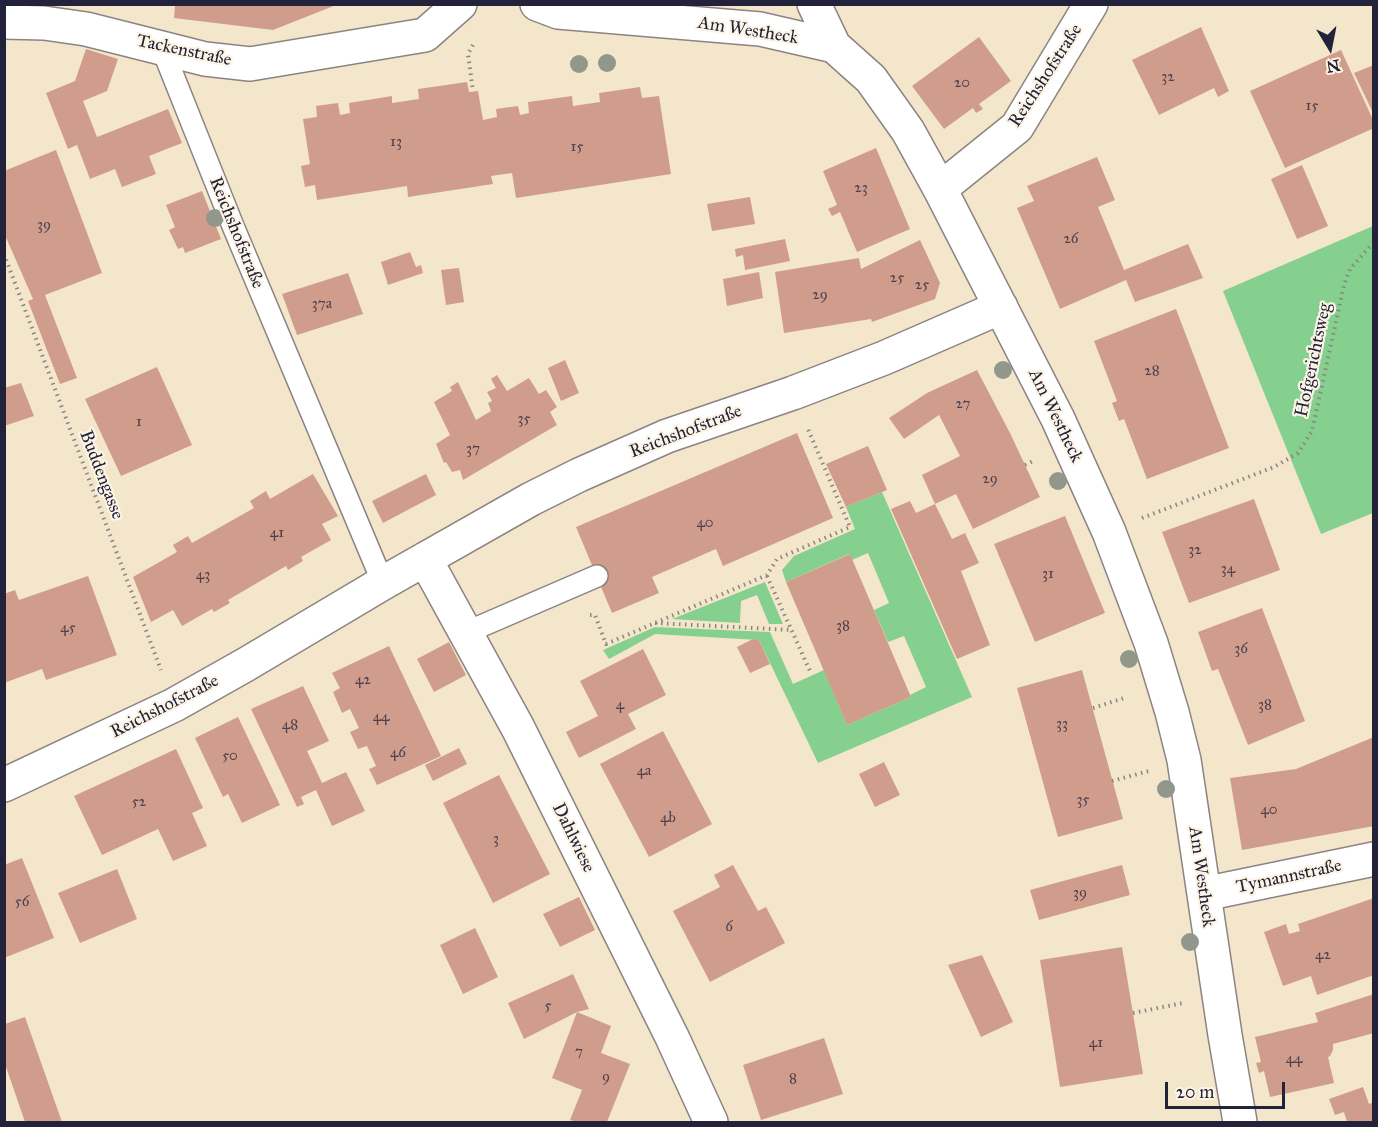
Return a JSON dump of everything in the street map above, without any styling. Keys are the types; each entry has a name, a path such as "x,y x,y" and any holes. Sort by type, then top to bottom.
{"street":[{"name":"Tackenstraße","path":"4,22 44,23 86,29 205,59 250,64 425,35 460,4"},
{"name":"Am Westheck","path":"537,4 558,12 760,29 834,46 871,79 908,132 940,189 1058,418 1109,532 1151,643 1184,760 1240,1122"},
{"path":"814,4 834,46"},
{"name":"Reichshofstraße","path":"940,189 1017,127 1091,4"},
{"name":"Reichshofstraße","path":"4,785 174,705 425,559 531,499 579,475 667,436 793,393 884,358 1001,307"},
{"name":"Dahlwiese","path":"425,559 518,728 672,1037 711,1122"},
{"name":"Tymannstraße","path":"1204,894 1374,859"}],"lane":[{"name":"Reichshofstraße","path":"162,48 233,226 383,583"},
{"path":"465,633 597,576"}],"path":[{"path":"473,44 468,54 473,91"},
{"name":"Hofgerichtsweg","path":"1141,519 1274,467 1298,453 1312,431 1344,285 1350,269 1374,242"},
{"name":"Buddengasse","path":"4,254 174,705"},
{"path":"584,614 595,615 606,644 767,575 777,559 850,527 793,393"},
{"path":"1025,465 1033,461"},
{"path":"767,575 810,671"},
{"path":"655,623 792,630"},
{"path":"1093,708 1127,697"},
{"path":"1112,781 1149,771"},
{"path":"1133,1013 1184,1003"}],"green space":[{"path":"1373,226 1373,513 1321,534 1223,291"},
{"path":"882,492 972,697 818,763 759,640 655,634 609,659 603,650 655,627 770,632 793,684 824,670 847,725 911,697 910,695 926,687 904,636 888,642 874,610 889,603 868,553 852,560 849,554 786,582 782,570 794,556 855,529 846,507"},
{"path":"765,582 783,624 769,624 757,595 741,601 740,623 672,619"}],"building":[{"path":"175,5 336,5 273,30 174,18"},
{"path":"1201,27 1229,91 1218,97 1214,88 1159,115 1132,60"},
{"path":"979,37 1011,81 979,104 983,109 976,113 973,108 944,129 912,86"},
{"path":"86,49 118,59 107,91 83,101 97,137 168,109 182,143 149,156 156,174 122,187 115,169 90,179 77,145 68,149 46,93 75,81"},
{"path":"1341,50 1374,122 1374,128 1285,168 1250,91"},
{"path":"1374,65 1374,115 1354,73"},
{"path":"467,82 469,92 478,91 483,120 497,117 496,109 518,106 520,115 529,113 528,102 572,96 573,106 600,102 599,93 640,87 642,98 659,96 671,174 516,198 512,173 491,176 493,184 408,197 407,186 317,200 315,185 305,187 301,166 310,164 303,119 317,117 316,106 338,103 340,115 350,113 349,103 392,96 392,103 419,99 418,89"},
{"path":"876,148 910,229 857,252 840,212 832,216 828,209 837,205 823,171"},
{"path":"56,150 102,273 45,295 77,378 60,384 28,301 33,299 4,233 4,171"},
{"path":"1097,157 1115,200 1098,207 1124,270 1188,244 1203,278 1135,302 1126,280 1060,309 1017,208 1034,201 1027,186"},
{"path":"1302,165 1328,226 1297,239 1271,179"},
{"path":"202,191 221,239 185,253 183,247 178,249 169,230 175,227 166,205"},
{"path":"750,197 755,224 712,231 707,204"},
{"path":"785,239 790,261 745,270 743,255 736,257 735,249"},
{"path":"920,240 940,283 935,299 872,322 871,319 784,333 775,272 859,258 861,269"},
{"path":"410,252 416,267 421,265 423,273 388,285 381,262"},
{"path":"459,268 464,302 446,305 441,270"},
{"path":"759,272 763,298 727,306 723,279"},
{"path":"348,273 363,314 297,335 282,294"},
{"path":"1176,309 1229,448 1147,479 1124,419 1119,421 1112,403 1117,401 1094,341"},
{"path":"565,360 579,393 561,401 548,368"},
{"path":"157,367 192,445 121,476 85,399"},
{"path":"977,370 1040,497 973,529 956,494 935,504 922,475 960,456 939,415 904,439 889,418 927,393"},
{"path":"497,375 507,391 529,378 539,394 546,390 557,407 550,412 557,425 463,480 460,470 452,472 446,462 444,463 436,444 450,435 434,402 452,391 450,387 458,382 476,420 491,411 488,403 492,401 487,392 496,388 491,379"},
{"path":"21,383 34,416 4,426 4,388"},
{"path":"797,433 833,518 723,566 716,549 652,577 659,593 612,613 576,527"},
{"path":"868,446 887,490 846,507 826,464"},
{"path":"313,474 338,516 322,524 331,540 301,557 303,561 288,570 286,566 228,600 230,603 214,612 212,609 182,626 173,610 151,622 133,577 177,552 173,545 188,536 192,543 254,508 250,501 266,491 270,499"},
{"path":"426,474 436,495 383,523 372,501"},
{"path":"1254,499 1280,570 1189,603 1162,532"},
{"path":"910,501 916,513 935,504 952,539 965,533 979,563 961,571 990,645 957,659 891,509"},
{"path":"1065,516 1105,613 1035,642 994,544"},
{"path":"850,554 911,697 847,725 786,582"},
{"path":"88,576 117,655 46,680 42,669 4,683 4,594 15,590 19,600"},
{"path":"1262,608 1305,721 1248,745 1218,669 1212,671 1198,632"},
{"path":"753,639 759,640 770,664 750,673 737,647"},
{"path":"449,642 466,675 434,692 417,659"},
{"path":"389,646 441,756 377,785 369,769 376,766 367,746 358,749 350,732 359,728 350,709 342,713 333,692 340,688 332,673"},
{"path":"643,649 666,695 628,714 636,729 579,758 566,732 598,716 580,681"},
{"path":"1082,670 1123,819 1058,837 1017,688"},
{"path":"303,686 329,741 307,751 322,783 346,772 365,811 332,826 316,790 301,797 304,804 297,807 251,709"},
{"path":"238,717 280,805 242,823 228,794 223,797 195,738"},
{"path":"663,731 712,824 649,857 600,764"},
{"path":"1374,737 1374,826 1242,850 1230,778 1296,769"},
{"path":"459,748 467,764 433,781 425,765"},
{"path":"176,749 203,808 192,813 207,846 173,861 158,829 102,855 74,796"},
{"path":"884,762 900,795 875,807 859,774"},
{"path":"499,775 550,874 493,903 443,803"},
{"path":"22,858 54,938 4,958 4,865"},
{"path":"733,865 758,911 766,907 785,943 710,982 673,911 720,887 714,875"},
{"path":"1122,865 1130,895 1039,920 1030,890"},
{"path":"117,869 137,919 80,943 58,893"},
{"path":"579,897 595,930 560,947 543,914"},
{"path":"1374,898 1374,975 1317,995 1311,976 1283,986 1264,932 1286,924 1289,934 1300,931 1298,924"},
{"path":"475,928 498,977 463,994 440,945"},
{"path":"1122,947 1143,1074 1060,1087 1040,960"},
{"path":"982,955 1013,1022 981,1037 948,965"},
{"path":"573,974 589,1009 577,1012 524,1039 508,1003"},
{"path":"1374,994 1374,1033 1333,1044 1333,1050 1328,1057 1334,1083 1270,1097 1264,1071 1259,1073 1256,1063 1261,1062 1255,1037 1318,1022 1315,1013"},
{"path":"577,1012 611,1026 601,1053 630,1064 607,1122 570,1120 582,1090 552,1078"},
{"path":"25,1017 62,1122 25,1122 5,1064 5,1024"},
{"path":"824,1038 843,1094 761,1120 743,1065"},
{"path":"1363,1087 1369,1104 1374,1102 1374,1122 1347,1122 1344,1112 1335,1115 1329,1099"}]}
